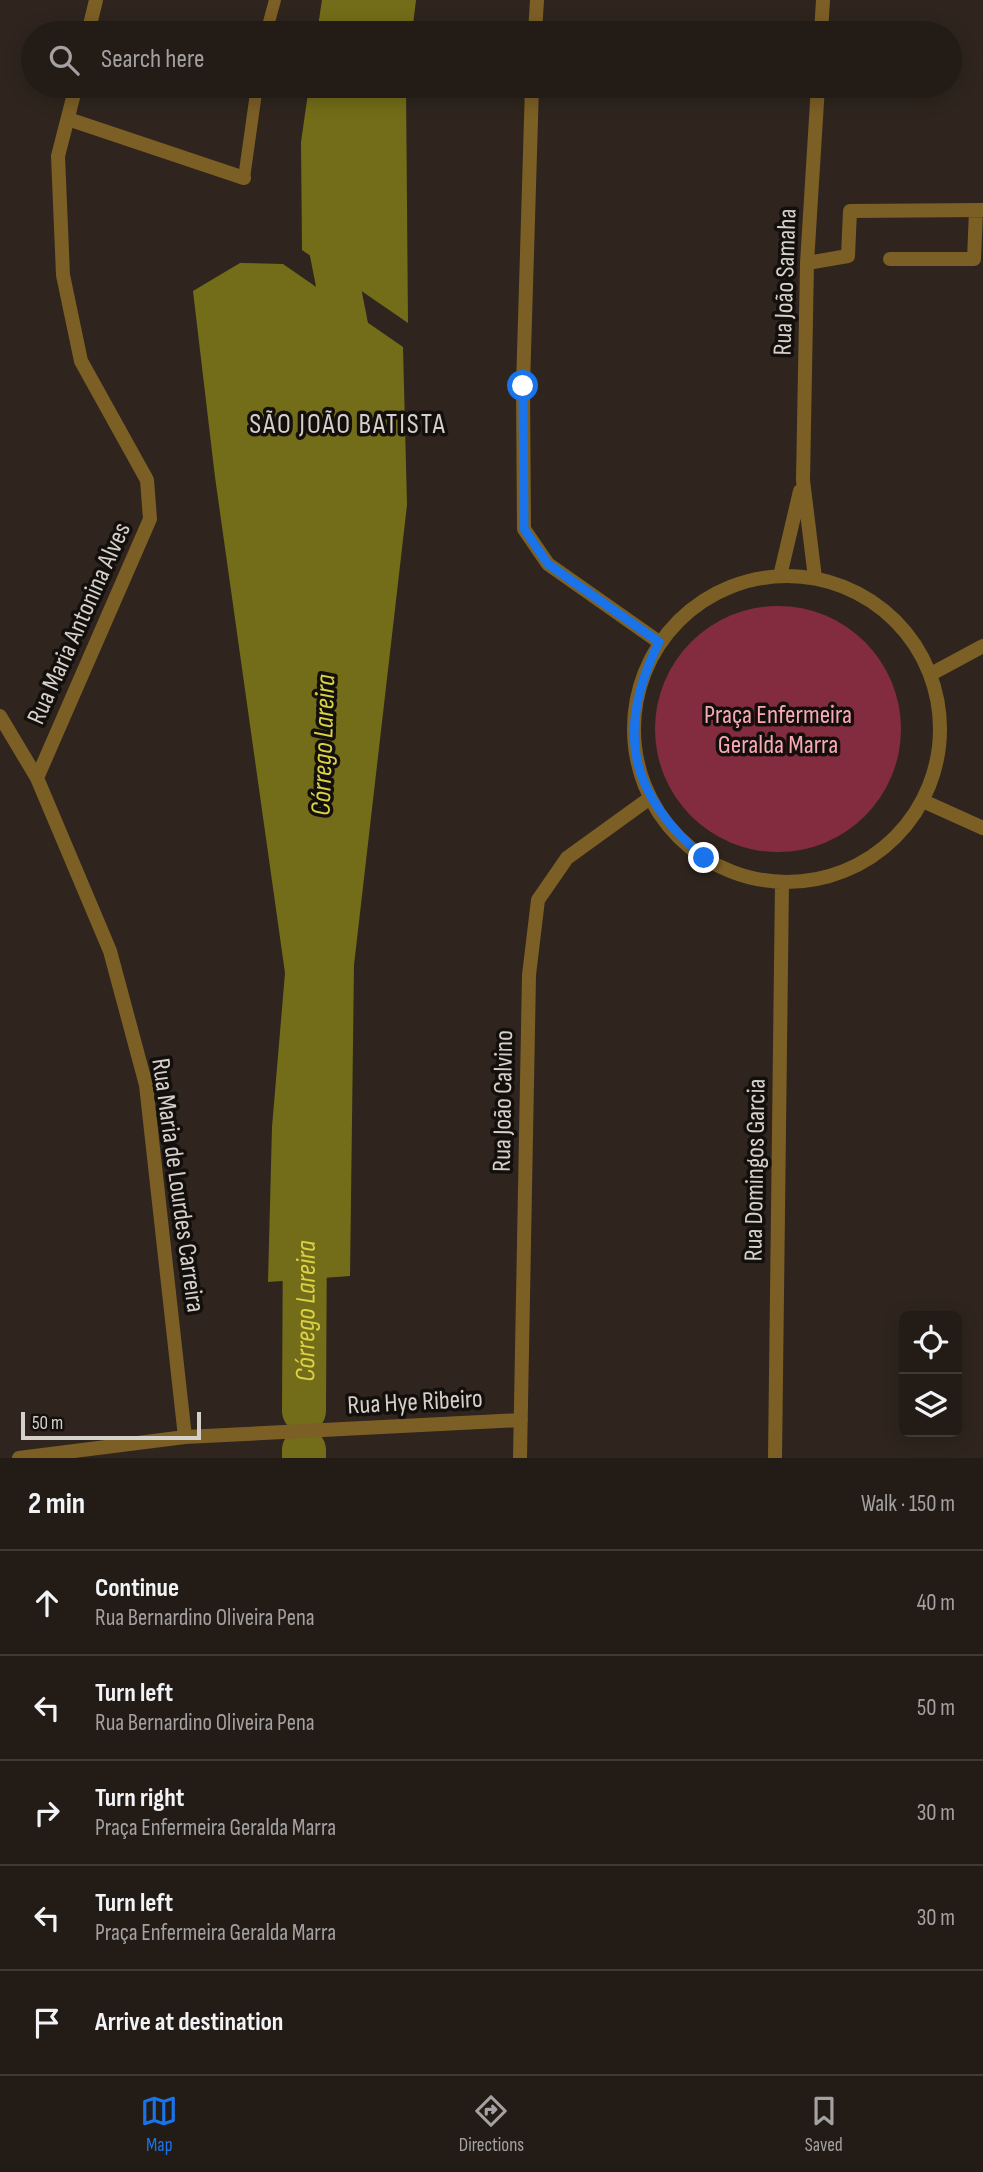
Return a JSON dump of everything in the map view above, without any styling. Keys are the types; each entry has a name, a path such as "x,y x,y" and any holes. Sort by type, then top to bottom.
{"street":[{"path":"91,21 96,0"},
{"path":"536,21 537,0"},
{"path":"822,21 823,0"},
{"name":"Rua Maria Antonina Alves","path":"37,778 150,519 147,480 81,361 66,287 58,156 73,98"},
{"path":"532,98 523,386 524,529 548,564 659,642"},
{"name":"Rua João Samaha","path":"815,578 803,480 807,263 817,98"},
{"path":"68,118 244,178"},
{"path":"807,263 848,257 850,211 980,210 974,259 890,259"},
{"name":"Rua João Samaha","path":"780,576 803,480"},
{"path":"796,574 839,583 878,604 910,635 931,674 940,717 938,760 923,802 898,836 864,862 825,878 782,883 742,876 704,858 673,832 650,798 636,759 633,719 641,679 659,642 695,604 743,580 780,576 796,574"},
{"path":"931,674 983,646"},
{"name":"Rua Maria de Lourdes Carreira","path":"0,716 37,778 110,951 146,1085 185,1437"},
{"name":"Rua João Calvino","path":"520,1458 529,975 538,900 567,858 650,798"},
{"path":"923,802 983,828"},
{"name":"Rua Domingos Garcia","path":"775,1458 782,883"},
{"name":"Rua Hye Ribeiro","path":"19,1458 185,1437 521,1420"}],"lane":[{"path":"269,21 275,0"},
{"path":"244,178 255,98"}],"green space":[{"name":"Praça Enfermeira Geralda Marra","path":"778,606 825,616 846,627 865,642 880,661 891,682 901,729 891,776 880,797 865,816 846,831 825,842 778,852 731,842 710,831 691,816 676,797 665,776 655,729 665,682 676,661 691,642 710,627 731,616"}],"water":[{"path":"322,0 416,0 413,21 319,21"},
{"path":"307,98 406,98 408,323 302,250 301,142"},
{"path":"240,263 283,264 403,347 407,505 354,965 350,1276 268,1282 272,1127 285,973 215,477 193,291"}],"waterway":[{"name":"Córrego Lareira","path":"324,213 353,361"},
{"name":"Córrego Lareira","path":"304,1411 305,1220"},
{"name":"Córrego Lareira","path":"304,1450 304,1458"}],"district":[{"name":"SÃO JOÃO BATISTA","path":"348,423"}],"route":[{"path":"523,386 524,529 548,564 659,642 641,679 633,719 636,759 650,798 673,832 704,858"}]}
